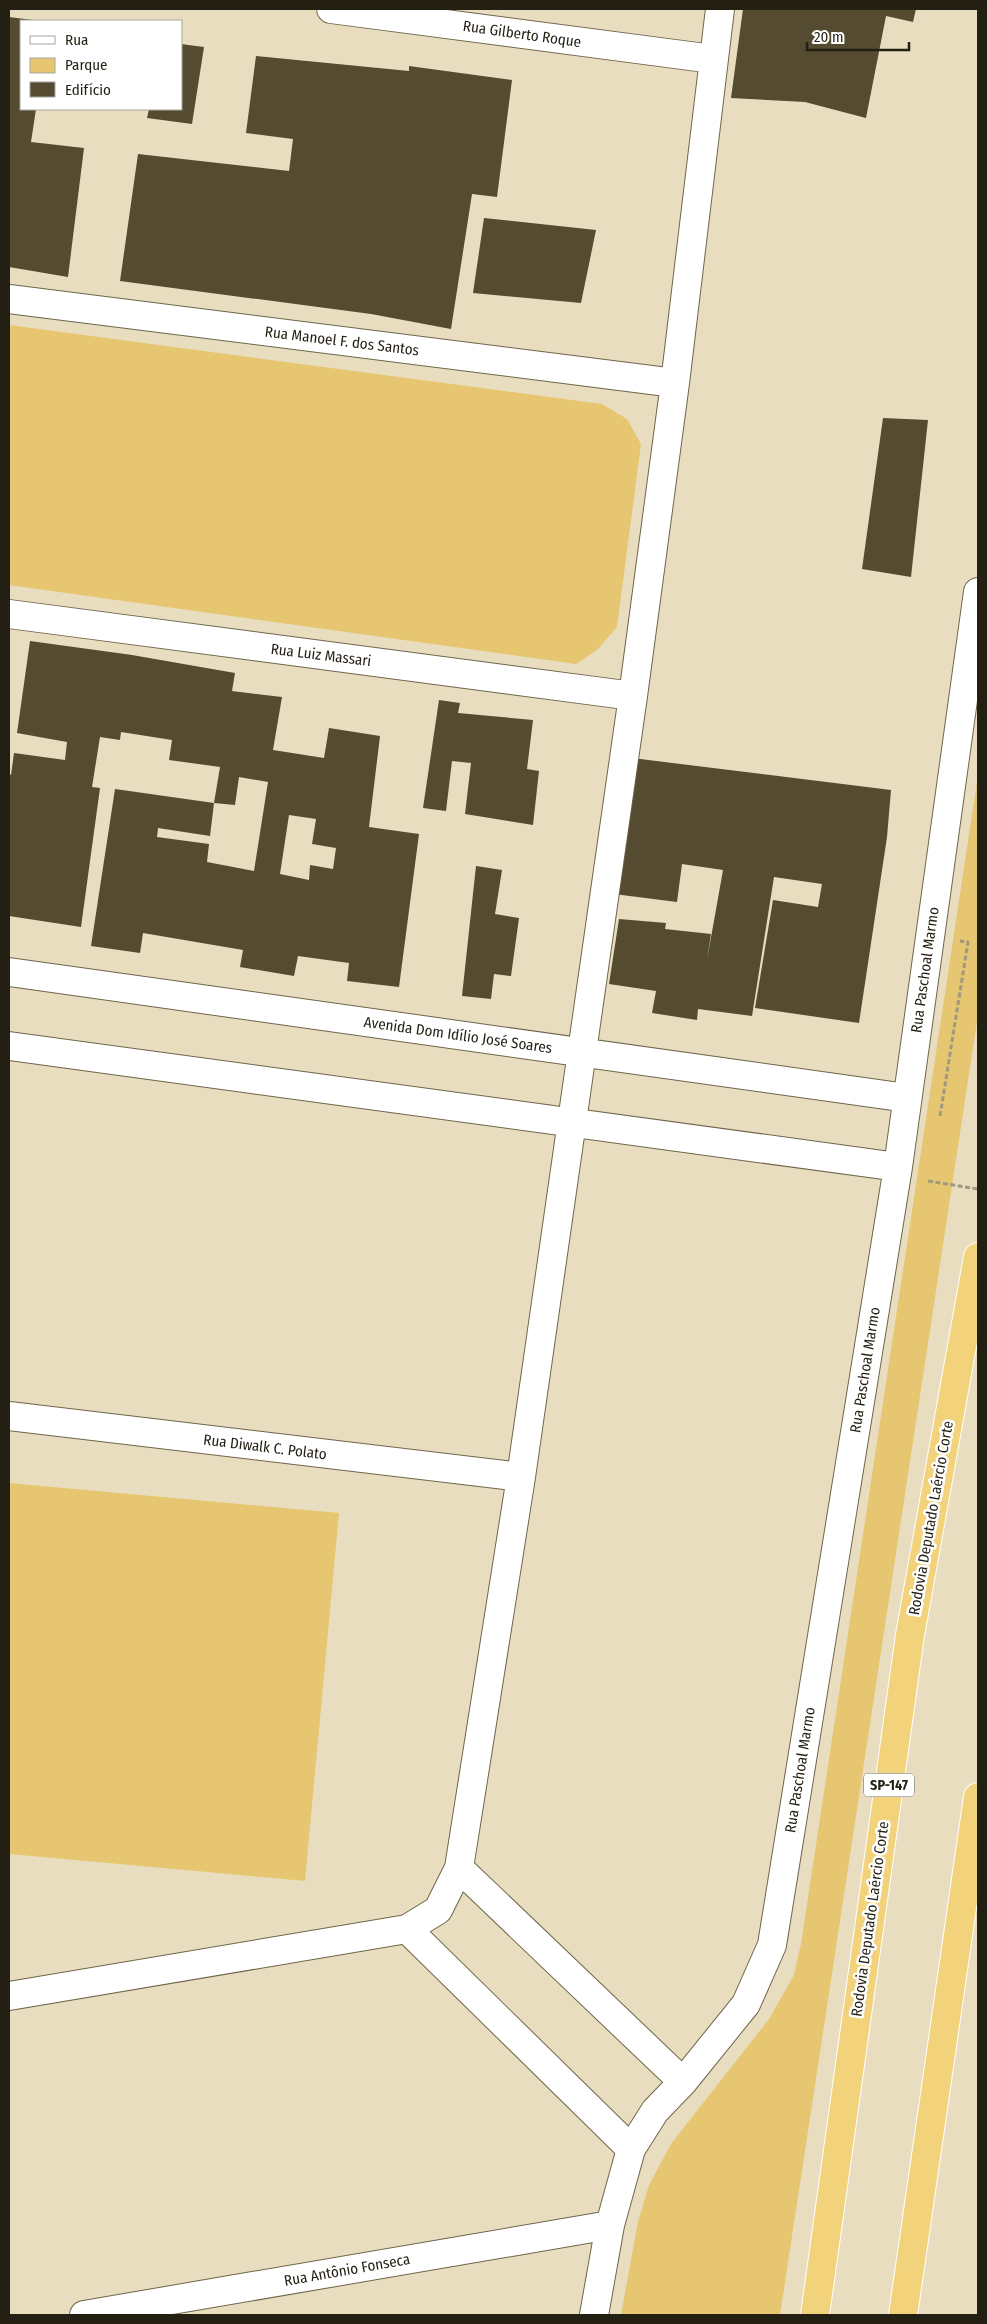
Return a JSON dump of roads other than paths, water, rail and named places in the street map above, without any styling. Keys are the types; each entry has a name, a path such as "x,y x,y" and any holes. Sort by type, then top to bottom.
{"highway":[{"name":"Rodovia Deputado Laércio Corte","path":"815,2315 910,1635 978,1258"},
{"path":"903,2315 978,1797"}],"street":[{"name":"Rua Gilberto Roque","path":"331,9 713,60"},
{"path":"9,1996 407,1929 438,1910 458,1868 521,1477 633,696 675,383 720,9"},
{"name":"Rua Manoel F. dos Santos","path":"9,299 675,383"},
{"name":"Rua Paschoal Marmo","path":"594,2315 610,2225 631,2148 655,2111 683,2082 746,2004 772,1945 898,1167 978,592"},
{"name":"Rua Luiz Massari","path":"9,614 633,696"},
{"name":"Avenida Dom Idílio José Soares","path":"9,972 907,1098"},
{"path":"9,1046 898,1167"},
{"name":"Rua Diwalk C. Polato","path":"9,1416 521,1477"},
{"path":"458,1868 683,2082"},
{"path":"407,1929 631,2148"},
{"name":"Rua Antônio Fonseca","path":"84,2315 610,2225"}]}
